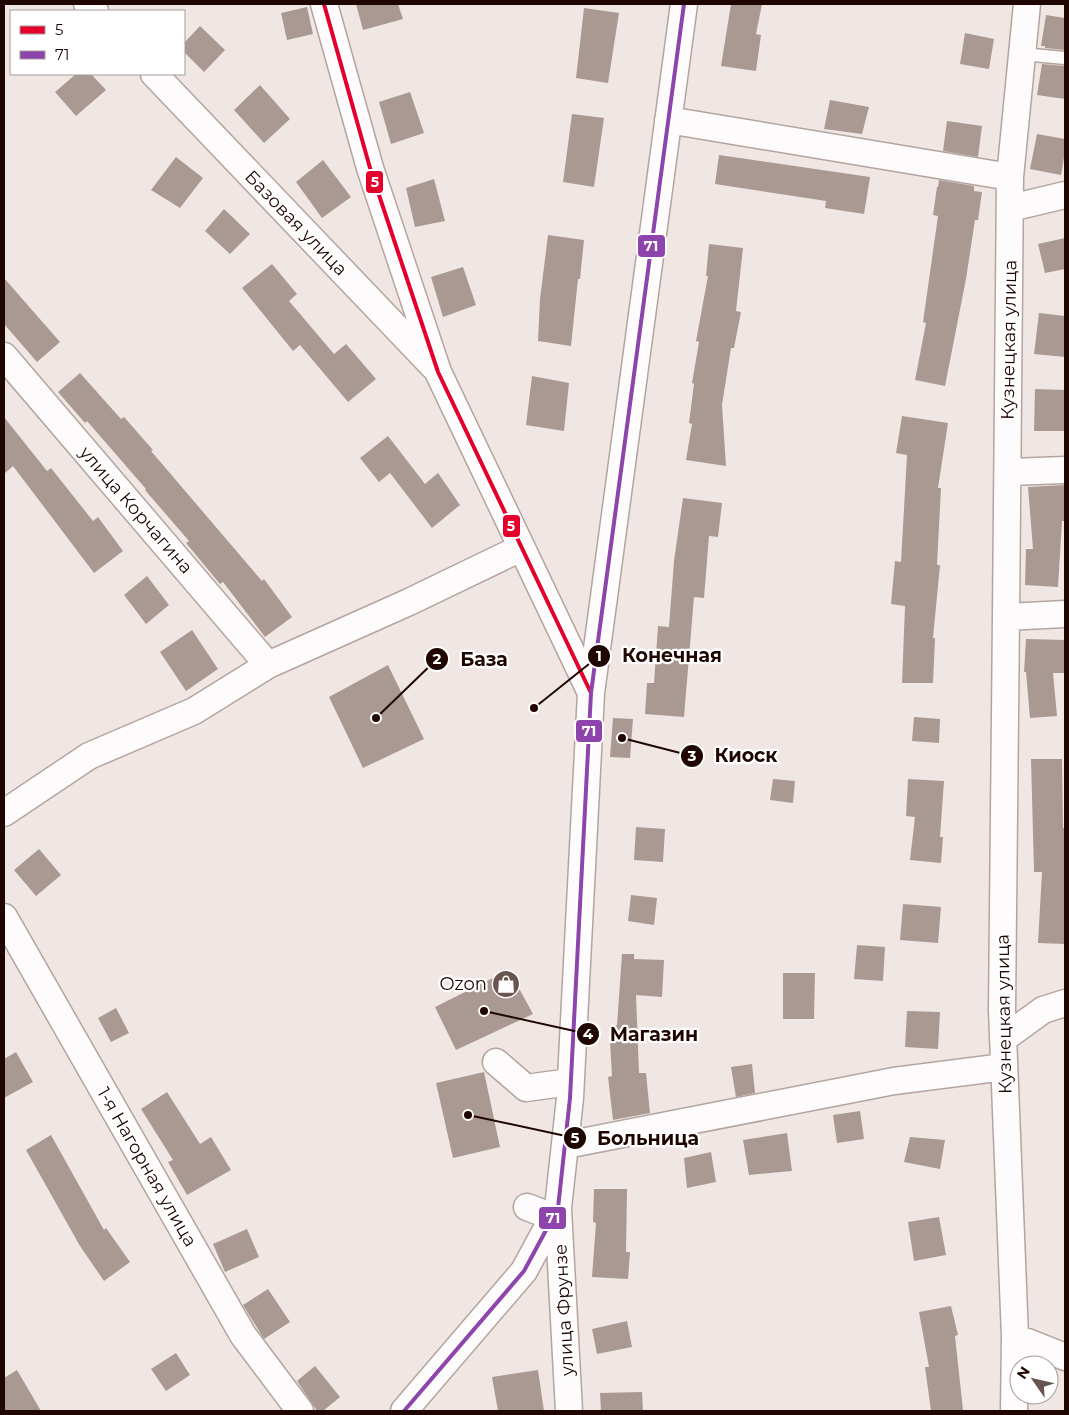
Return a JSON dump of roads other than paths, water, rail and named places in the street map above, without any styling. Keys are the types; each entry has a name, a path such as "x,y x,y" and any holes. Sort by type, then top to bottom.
{"street":[{"path":"324,4 370,168 438,372 591,693"},
{"name":"улица Фрунзе","path":"569,1411 556,1212 566,1145 591,693 684,4"},
{"name":"Кузнецкая улица","path":"1014,1411 1015,1337 1003,1039 1010,177 1027,4"},
{"name":"Базовая улица","path":"155,75 438,372"},
{"path":"668,120 1010,177"},
{"path":"1010,208 1065,195"},
{"name":"улица Корчагина","path":"4,356 268,665"},
{"path":"1008,472 1065,470"},
{"path":"4,813 89,756 194,711 268,665 522,548"},
{"path":"1006,617 1065,614"},
{"name":"1-я Нагорная улица","path":"4,917 243,1335 300,1411"},
{"path":"1003,1039 1043,1010 1065,1003"},
{"path":"496,1062 526,1088 570,1082"},
{"path":"566,1145 894,1081 1004,1067"},
{"path":"527,1207 556,1212"},
{"name":"улица Фрунзе","path":"404,1411 524,1271 556,1212"},
{"path":"1015,1337 1065,1357"}],"lane":[{"path":"1022,54 1065,58"}],"place":[{"name":"Конечная","path":"534,708"},
{"name":"База","path":"376,718"},
{"name":"Киоск","path":"622,738"},
{"name":"Ozon","path":"506,984"},
{"name":"Магазин","path":"484,1011"},
{"name":"Больница","path":"468,1115"}]}
